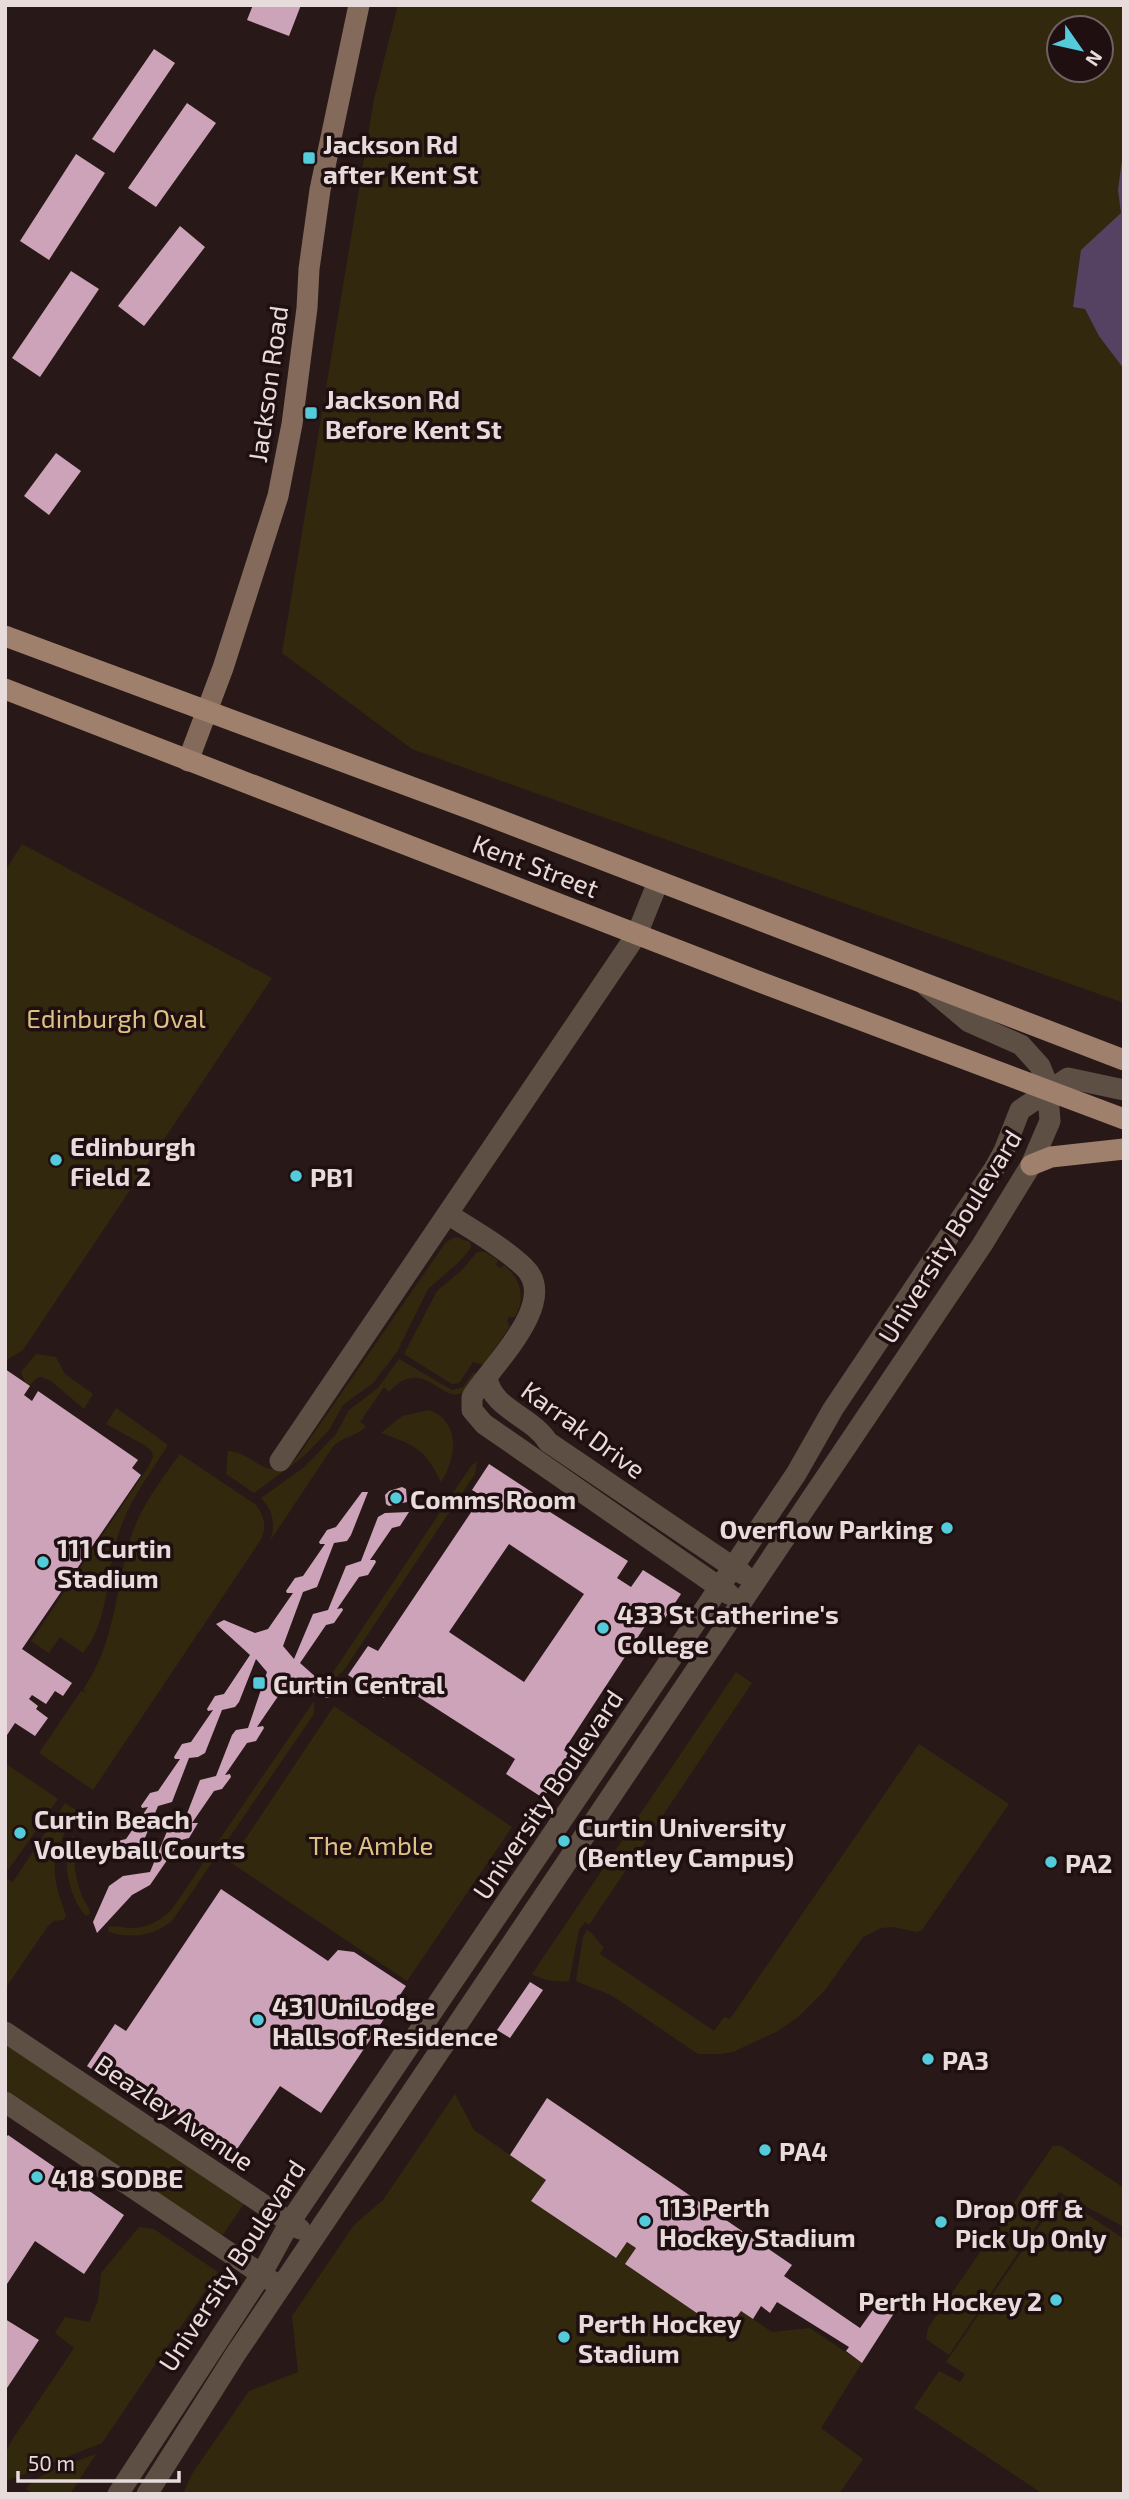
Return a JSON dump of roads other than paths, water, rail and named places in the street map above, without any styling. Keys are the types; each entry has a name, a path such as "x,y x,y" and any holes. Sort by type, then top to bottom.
{"main road":[{"name":"Kent Street","path":"5,636 476,811 1124,1060"},
{"name":"Kent Street","path":"5,689 1124,1119"},
{"path":"1031,1164 1051,1157 1124,1149"}],"street":[{"name":"Jackson Road","path":"188,761 207,712 278,496 292,424 320,190 359,5"},
{"path":"280,1461 637,934 658,882"},
{"name":"Kent Street","path":"924,984 969,1022 1021,1045 1040,1066 1048,1090"},
{"path":"1048,1090 1068,1078 1124,1090"},
{"name":"University Boulevard","path":"147,2494 207,2397 982,1245 1031,1164 1050,1121 1048,1090"},
{"name":"University Boulevard","path":"119,2493 261,2275 290,2222 796,1474 833,1409 994,1169 1020,1110 1048,1090"},
{"path":"447,1214 522,1265 534,1284 535,1299 531,1311 487,1378"},
{"name":"Karrak Drive","path":"487,1378 495,1398 540,1430 548,1442 756,1582"},
{"name":"Karrak Drive","path":"487,1378 472,1397 472,1410 484,1424 742,1603"},
{"name":"Beazley Avenue","path":"5,2032 314,2238"},
{"path":"5,2102 281,2287"}],"place":[{"name":"Jackson Rd after Kent St","path":"309,158"},
{"name":"Jackson Rd Before Kent St","path":"311,413"},
{"name":"Edinburgh Field 2","path":"56,1160"},
{"name":"PB1","path":"296,1176"},
{"name":"Comms Room","path":"396,1498"},
{"name":"Overflow Parking","path":"947,1528"},
{"name":"111 Curtin Stadium","path":"43,1562"},
{"name":"433 St Catherine's College","path":"603,1628"},
{"name":"Curtin Central","path":"259,1683"},
{"name":"Curtin Beach Volleyball Courts","path":"20,1833"},
{"name":"Curtin University (Bentley Campus)","path":"564,1841"},
{"name":"PA2","path":"1051,1862"},
{"name":"431 UniLodge Halls of Residence","path":"258,2020"},
{"name":"PA3","path":"928,2059"},
{"name":"PA4","path":"765,2150"},
{"name":"418 SODBE","path":"37,2177"},
{"name":"113 Perth Hockey Stadium","path":"645,2221"},
{"name":"Drop Off & Pick Up Only","path":"941,2222"},
{"name":"Perth Hockey 2","path":"1056,2300"},
{"name":"Perth Hockey Stadium","path":"564,2337"}],"park label":[{"name":"Edinburgh Oval","path":"116,1017"},
{"name":"The Amble","path":"371,1844"}]}
